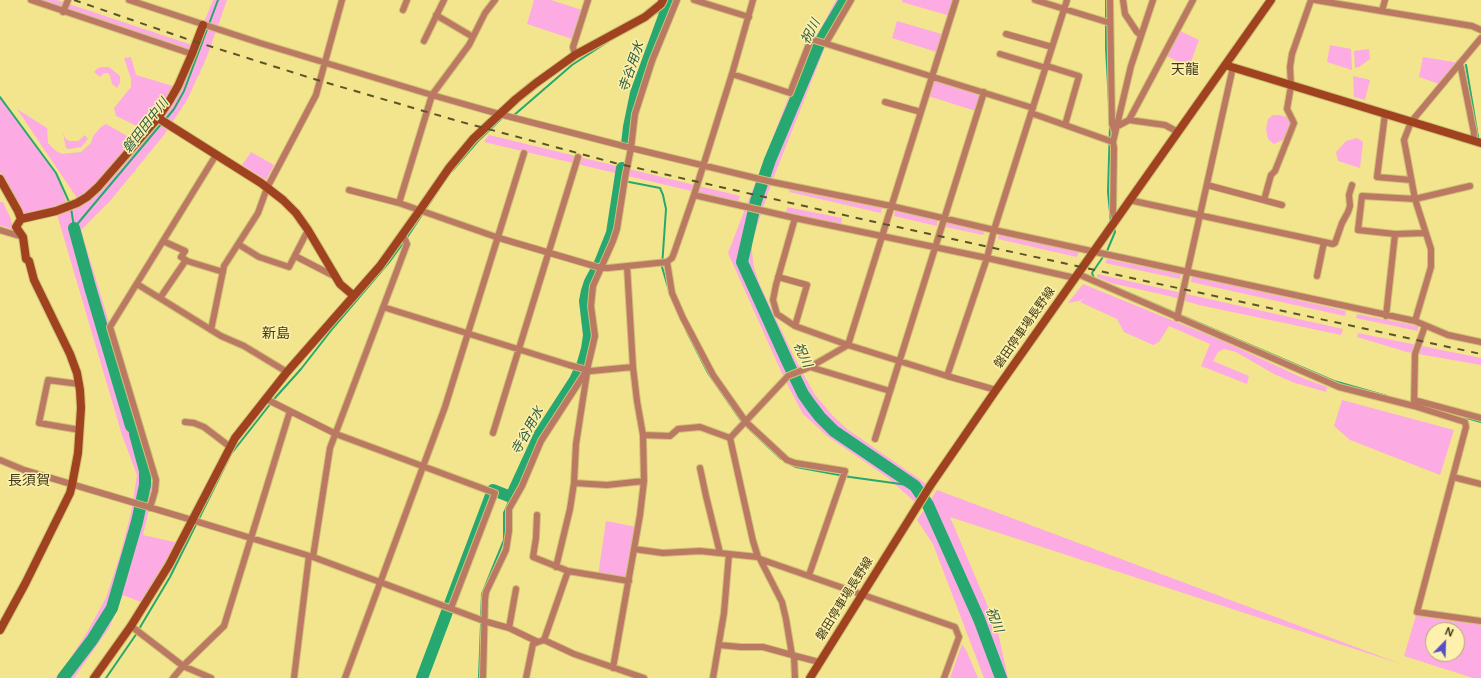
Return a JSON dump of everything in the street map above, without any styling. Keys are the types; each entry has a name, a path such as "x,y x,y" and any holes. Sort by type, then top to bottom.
{"street":[{"path":"32,0 192,54"},
{"path":"64,12 68,0"},
{"path":"129,0 147,3 203,24 432,95 631,148 772,182 891,206 1093,252 1415,322 1448,335 1481,342"},
{"path":"211,330 224,266 258,213 267,188 316,95 342,0"},
{"path":"403,10 407,0"},
{"path":"424,41 444,0"},
{"path":"399,203 432,95 469,45 485,13 495,0"},
{"path":"575,55 573,47 588,0"},
{"path":"94,678 132,626 168,565 229,446 287,372 380,266 449,168 473,139 516,99 575,55 645,17 661,4 663,0"},
{"path":"556,566 570,509 574,482 576,444 587,370 595,336 591,295 593,286 613,241 616,229 631,148 635,114 652,61 677,0"},
{"path":"694,0 749,17"},
{"path":"349,190 399,203 499,238 601,268 666,262 672,258 694,195 732,74 753,0"},
{"path":"826,43 851,0"},
{"path":"730,438 788,376 810,367 848,345 956,0"},
{"path":"1035,0 1110,23"},
{"path":"948,376 987,258 994,230 1067,0"},
{"path":"1110,0 1112,124 1116,130"},
{"path":"1123,0 1125,14 1136,32 1141,35"},
{"path":"1116,220 1113,213 1113,142 1131,66 1153,0"},
{"path":"1116,130 1129,120 1193,0"},
{"name":"磐田停車場長野線","path":"810,678 928,490 1129,200 1178,132 1229,66 1270,0"},
{"path":"1264,200 1271,175 1275,171 1294,123 1287,109 1290,86 1290,67 1292,54 1311,0"},
{"path":"1316,0 1472,26 1481,30"},
{"path":"1382,11 1385,0"},
{"path":"436,16 473,37"},
{"path":"0,630 36,563 72,485 82,408 79,384 70,354 34,280 29,261 26,259 23,237 16,227 21,219 56,211 77,203 87,197 98,187 158,118 178,86 203,24"},
{"path":"1006,34 1052,48"},
{"path":"1415,322 1431,268 1431,249 1415,199 1404,140 1411,122 1481,38"},
{"path":"732,74 790,93 811,39 984,92 1032,110 1064,125 1113,142"},
{"path":"1000,54 1079,76 1064,125"},
{"path":"1460,63 1477,142"},
{"path":"1178,318 1207,185 1229,66 1290,86 1477,142"},
{"path":"875,439 984,92"},
{"path":"885,102 920,112"},
{"path":"1385,114 1377,178 1411,180"},
{"path":"158,118 267,188 283,200 296,213 308,230 336,277 346,290 354,296"},
{"path":"1129,120 1165,125 1178,132"},
{"path":"345,678 445,407 499,238 524,153"},
{"path":"150,508 155,491 156,480 110,327 216,155"},
{"path":"493,433 578,157"},
{"path":"0,179 21,219"},
{"path":"1207,185 1282,206"},
{"path":"1129,200 1324,242 1335,243 1350,206 1349,195 1352,185"},
{"path":"1425,233 1394,234 1358,230 1362,196 1415,199 1470,186"},
{"path":"694,195 795,218 1076,276 1339,387 1481,418"},
{"path":"795,218 773,300 777,314 796,326 848,345 996,390"},
{"path":"0,230 23,237"},
{"path":"238,244 259,257 289,267 308,230"},
{"path":"1386,316 1394,234"},
{"path":"294,678 311,556 330,448 407,244 403,235"},
{"path":"163,241 185,251 181,257 186,260 223,272"},
{"path":"1317,276 1324,242"},
{"path":"295,256 336,277"},
{"path":"160,298 186,260"},
{"path":"666,262 672,293 683,318 713,375 746,422 787,460 795,463 845,471 809,576"},
{"path":"613,668 640,515 644,481 643,435 636,401 627,266"},
{"path":"778,277 807,285 796,326"},
{"path":"137,284 221,336 244,346 287,372"},
{"path":"383,307 591,371 633,368"},
{"path":"1414,403 1415,354 1425,326"},
{"path":"810,367 890,391"},
{"path":"483,678 486,592 506,550 509,531 509,509 522,486 541,441 587,370"},
{"path":"79,384 48,380 39,424 80,430"},
{"path":"266,399 336,434 495,493 451,608"},
{"path":"1414,403 1465,422 1466,427 1417,612 1481,621"},
{"path":"173,678 183,666 224,626 290,411"},
{"path":"185,422 194,423 204,427 229,446"},
{"path":"643,435 670,436 678,430 700,427 730,438"},
{"path":"730,438 753,541 759,558 782,602 793,655 795,678"},
{"path":"0,460 24,470 72,485 311,556 484,621 509,628 574,654 644,678"},
{"path":"700,468 720,553"},
{"path":"1453,477 1481,484"},
{"path":"574,482 607,485 644,481"},
{"path":"537,515 534,557 568,571 629,581"},
{"path":"634,549 663,553 720,553 759,558 955,627 959,637 944,678"},
{"path":"713,678 724,613 729,554"},
{"path":"526,678 533,644 541,641 568,571"},
{"path":"509,628 516,589"},
{"path":"132,626 183,666 211,678"},
{"path":"719,645 763,647 820,662"}],"shaded area":[{"path":"32,0 57,0 192,45 188,53"},
{"path":"213,0 227,0 206,59 187,100 164,135 110,201 81,230 124,372 155,483 143,535 179,543 146,604 123,595 109,628 74,678 55,678 64,668 86,634 106,598 120,555 131,513 137,475 122,435 56,211 21,219 0,172 0,97 58,177 68,206 79,201 17,109 47,128 48,143 56,151 62,154 81,152 91,143 93,136 101,127 106,124 129,137 130,141 127,154 178,86"},
{"path":"534,0 551,0 585,11 575,40 527,24"},
{"path":"836,0 851,0 827,42 771,184 752,241 754,268 760,285 795,359 815,395 832,415 847,429 935,490 916,503 887,477 827,436 803,414 784,378 728,253 801,65"},
{"path":"902,0 955,0 950,16 902,2"},
{"path":"897,21 945,35 940,53 892,38"},
{"path":"1178,30 1199,40 1189,67 1165,55"},
{"path":"1330,45 1351,49 1352,70 1327,62"},
{"path":"1369,49 1370,59 1359,67 1355,68 1354,51"},
{"path":"131,57 136,75 173,86 162,107 143,129 116,116 114,108 131,87 131,79 124,58"},
{"path":"1423,57 1460,63 1442,85 1419,77"},
{"path":"109,67 120,76 120,83 117,88 112,84 108,73 104,73 100,77 94,72 98,68"},
{"path":"1353,76 1370,80 1365,100 1354,97"},
{"path":"933,79 981,94 976,111 928,96"},
{"path":"1273,115 1291,118 1293,125 1285,139 1274,144 1268,139 1266,129 1268,119"},
{"path":"63,133 65,138 69,141 78,141 85,135 88,139 81,147 69,149 66,148"},
{"path":"489,135 740,196 738,202 484,142"},
{"path":"1357,138 1363,142 1360,168 1338,161 1336,152 1346,141"},
{"path":"251,152 274,165 266,180 242,165"},
{"path":"790,185 882,206 881,213 789,192"},
{"path":"0,202 3,202 10,217 13,227 12,229 0,225"},
{"path":"787,207 842,218 841,224 786,213"},
{"path":"895,210 938,219 937,226 894,216"},
{"path":"947,222 985,231 983,235 946,227"},
{"path":"999,233 1079,251 1077,257 998,239"},
{"path":"1107,259 1181,274 1180,279 1105,263"},
{"path":"1097,274 1343,329 1341,335 1199,305 1169,296 1111,283 1097,277"},
{"path":"1192,276 1346,311 1345,316 1191,282"},
{"path":"1083,284 1223,341 1305,379 1327,387 1326,392 1292,382 1274,374 1236,352 1224,349 1218,352 1213,361 1249,376 1247,384 1201,366 1210,344 1169,326 1159,342 1153,345 1124,332 1117,319 1080,302 1085,298 1068,303"},
{"path":"1357,314 1418,326 1418,331 1356,318"},
{"path":"1358,333 1481,358 1481,365 1407,352 1357,337"},
{"path":"1342,400 1454,430 1440,475 1350,440 1334,426"},
{"path":"937,490 1401,664 950,517 997,628 1008,678 984,678 933,544 917,520"},
{"path":"606,521 637,527 629,581 598,576"},
{"path":"1417,612 1481,621 1481,678 1473,678 1404,656"},
{"path":"962,644 967,652 978,678 950,678"}],"waterway":[{"name":"磐田田中川","path":"165,120 174,109 184,91 218,0"},
{"name":"寺谷用水","path":"627,144 636,93 670,0"},
{"name":"祝川","path":"845,0 820,42 770,160 756,201 742,262 788,363 803,394 810,404 834,431 915,486 928,505 979,619 1001,678"},
{"path":"1106,0 1106,48 1109,103"},
{"path":"655,14 667,6"},
{"path":"513,116 572,65 615,37 638,25"},
{"path":"1466,65 1478,137"},
{"path":"0,97 56,173 70,204"},
{"path":"452,171 478,141 502,118 505,118"},
{"name":"磐田田中川","path":"74,228 162,123"},
{"path":"1110,125 1108,192 1111,223"},
{"name":"寺谷用水","path":"422,678 493,490 511,497 540,434 575,380 583,363 589,335 585,301 590,282 600,263 612,233 622,168"},
{"path":"619,180 660,188 666,209 662,267 670,294"},
{"path":"406,239 439,189"},
{"path":"71,208 74,227"},
{"path":"63,678 92,640 112,608 137,522 145,485 145,471 135,430 131,426 74,228"},
{"path":"1114,228 1115,232 1107,251 1092,273 1094,278 1334,381 1387,396"},
{"path":"139,629 170,577 231,454 275,398 301,369 404,242"},
{"path":"686,330 708,373 742,422"},
{"path":"1424,406 1481,422"},
{"path":"745,425 781,459"},
{"path":"790,464 796,467 850,477 915,486"},
{"path":"481,618 482,594 504,540 504,513 511,497"},
{"path":"479,678 481,624"},
{"path":"106,678 137,633"}],"railway":[{"path":"74,0 187,39 314,79 458,121 615,163 879,223 1481,354"}],"district":[{"name":"天龍","path":"1185,70"},
{"name":"新島","path":"276,334"},
{"name":"長須賀","path":"29,481"}]}
